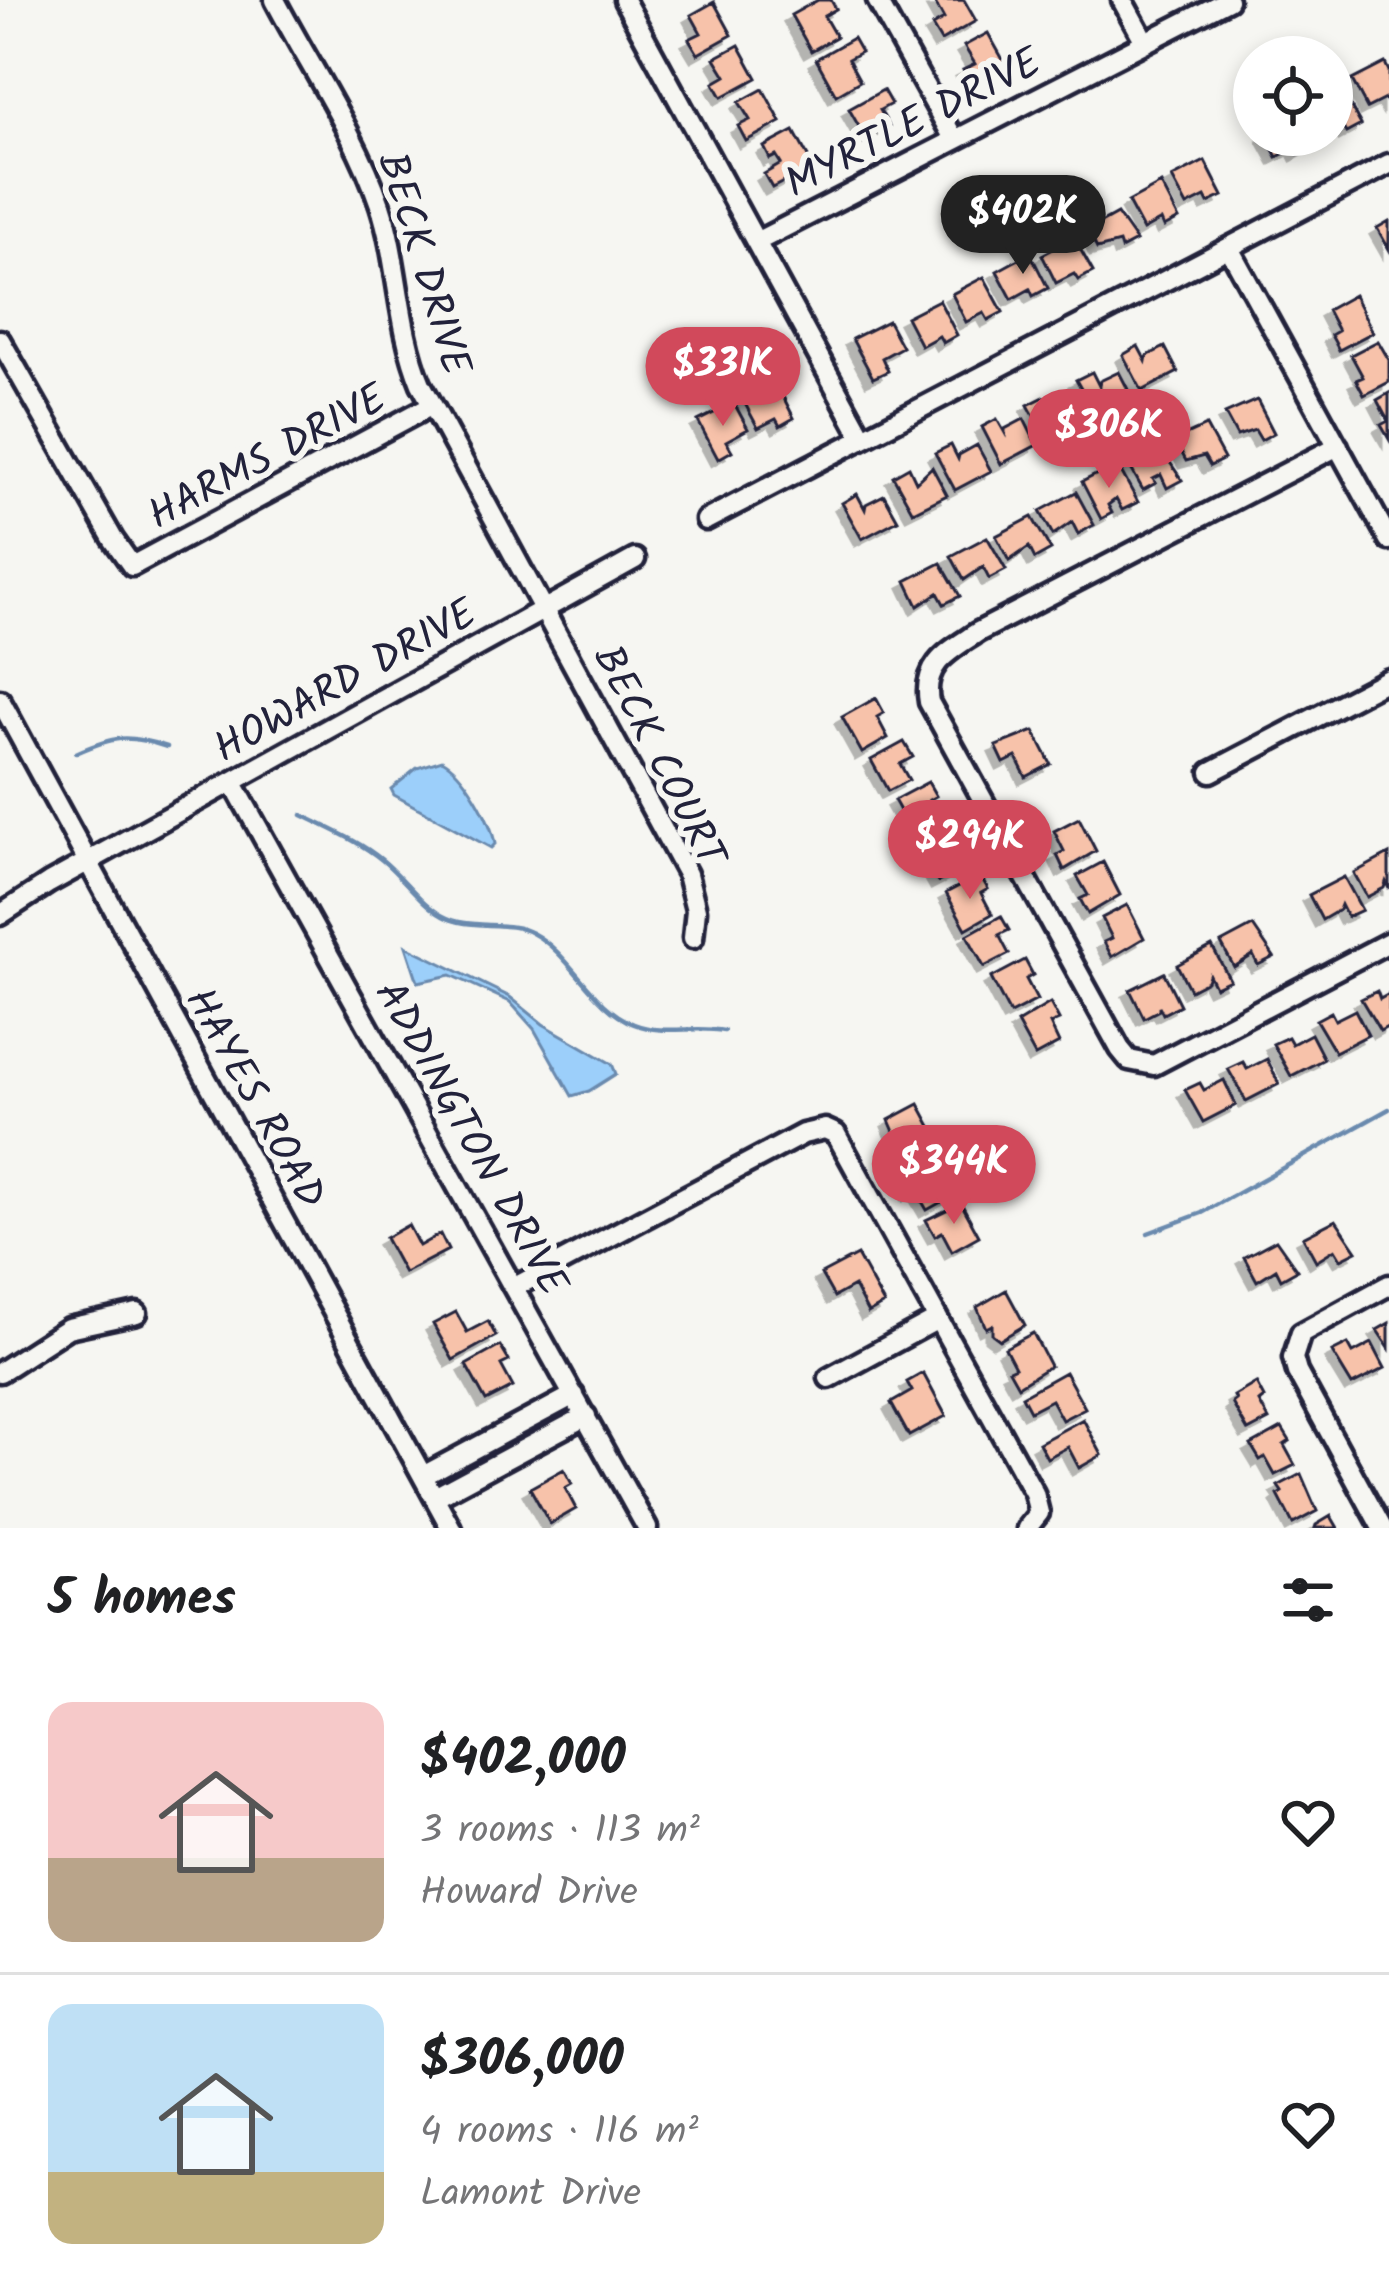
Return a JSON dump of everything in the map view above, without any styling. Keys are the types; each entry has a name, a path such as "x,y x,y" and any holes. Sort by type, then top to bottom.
{"street":[{"name":"BECK DRIVE","path":"275,0 381,208 404,338 432,405 544,610"},
{"path":"624,0 863,438"},
{"path":"877,0 954,139"},
{"path":"1122,0 1145,42"},
{"name":"MYRTLE DRIVE","path":"758,241 1228,0"},
{"path":"706,520 1389,164"},
{"path":"1229,248 1389,540"},
{"name":"HARMS DRIVE","path":"0,340 112,539 132,566 432,405"},
{"path":"1338,446 978,632 934,662 928,675 928,702 1129,1060 1154,1065 1389,942"},
{"name":"HOWARD DRIVE","path":"0,915 635,559"},
{"name":"BECK COURT","path":"544,610 687,874 696,910 693,938"},
{"path":"1211,772 1389,679"},
{"name":"HAYES ROAD","path":"0,700 451,1528"},
{"name":"ADDINGTON DRIVE","path":"233,782 647,1528"},
{"path":"515,1287 802,1134 825,1129 842,1142 1034,1492 1033,1520"},
{"path":"1384,1526 1293,1358 1301,1333 1389,1285"},
{"path":"0,1372 68,1328 137,1313"},
{"path":"829,1378 938,1319"},
{"path":"423,1476 574,1395"},
{"path":"434,1497 586,1416"}],"water":[{"path":"442,760 475,797 492,834 495,844 491,848 394,795 391,789 417,768"},
{"path":"406,946 510,997 543,1024 612,1064 616,1074 572,1096 534,1029 510,1002 451,975 418,982"}],"building":[{"path":"818,0 831,0 836,9 824,16 836,37 811,51 791,15"},
{"path":"964,0 976,21 941,41 932,26 944,19 934,1"},
{"path":"714,2 732,35 698,54 689,39 701,33 691,15"},
{"path":"988,33 1006,65 971,85 963,70 975,64 964,46"},
{"path":"853,38 861,52 848,59 860,81 836,95 816,59"},
{"path":"739,45 757,78 722,97 714,83 726,76 715,58"},
{"path":"1385,63 1389,105 1385,99 1367,108 1353,79"},
{"path":"763,89 781,122 746,141 738,126 750,120 739,102"},
{"path":"883,90 891,104 880,110 889,126 866,139 849,109"},
{"path":"794,131 813,166 772,188 764,174 781,164 776,156 770,159 764,147"},
{"path":"1205,161 1223,196 1208,203 1205,197 1187,206 1172,178"},
{"path":"1161,184 1179,219 1164,227 1161,220 1143,230 1128,202"},
{"path":"1117,214 1136,241 1121,249 1119,243 1097,249 1088,230"},
{"path":"1389,221 1389,249 1377,228"},
{"path":"1074,238 1093,272 1056,283 1042,255"},
{"path":"1030,253 1048,288 1033,296 1030,289 1012,299 997,271"},
{"path":"984,277 1003,312 988,320 984,313 966,322 952,294"},
{"path":"1354,295 1373,332 1339,350 1331,335 1338,331 1327,310"},
{"path":"939,300 957,335 943,343 939,336 921,346 906,317"},
{"path":"888,321 902,347 882,358 888,371 873,378 852,339"},
{"path":"1378,341 1389,360 1389,382 1364,395 1356,380 1363,377 1351,355"},
{"path":"1138,346 1146,361 1165,347 1178,372 1142,391 1123,355"},
{"path":"1092,372 1099,386 1119,372 1132,397 1096,416 1076,380"},
{"path":"776,383 794,418 780,426 776,419 758,428 743,400"},
{"path":"1389,393 1389,439 1381,425 1388,421 1377,400"},
{"path":"1044,397 1051,411 1070,397 1084,422 1048,442 1028,405"},
{"path":"1257,400 1274,433 1261,440 1255,430 1237,436 1225,414"},
{"path":"734,403 748,429 726,441 732,451 718,459 698,421"},
{"path":"997,419 1005,433 1024,419 1037,445 1001,464 982,427"},
{"path":"1206,426 1224,459 1210,466 1204,456 1186,461 1175,440"},
{"path":"951,445 958,459 977,445 991,471 955,490 935,453"},
{"path":"1160,448 1182,480 1167,488 1161,475 1143,490 1129,465"},
{"path":"1117,464 1138,502 1122,510 1116,499 1108,505 1112,513 1101,519 1082,482"},
{"path":"909,467 916,482 932,467 947,495 913,512 893,476"},
{"path":"1076,492 1094,525 1078,534 1072,522 1053,535 1040,511"},
{"path":"857,494 865,509 884,495 898,520 862,539 842,503"},
{"path":"1032,517 1051,550 1035,559 1029,547 1009,561 996,536"},
{"path":"987,537 1006,570 989,579 983,567 964,580 951,556"},
{"path":"941,563 960,596 944,604 938,593 918,606 906,581"},
{"path":"876,698 884,713 877,717 888,738 862,753 842,717"},
{"path":"1034,731 1051,764 1026,777 1016,757 1004,763 996,746"},
{"path":"904,742 913,757 900,764 909,780 888,791 871,760"},
{"path":"928,782 936,796 929,800 941,822 914,836 894,800"},
{"path":"1079,818 1096,851 1064,870 1057,855 1064,851 1054,831"},
{"path":"952,827 961,842 953,846 965,868 938,882 918,846"},
{"path":"1389,854 1389,889 1386,882 1367,897 1354,873"},
{"path":"1103,862 1120,895 1088,914 1080,899 1088,895 1077,876"},
{"path":"980,875 988,889 981,893 992,914 966,929 946,893"},
{"path":"1344,877 1362,910 1347,917 1341,905 1322,920 1309,895"},
{"path":"1127,905 1144,938 1112,957 1104,942 1112,938 1102,918"},
{"path":"1001,916 1009,930 999,935 1009,954 984,967 967,935"},
{"path":"1253,926 1274,957 1258,965 1253,955 1234,967 1221,943"},
{"path":"1212,946 1230,980 1215,987 1209,975 1190,990 1177,965"},
{"path":"1025,960 1033,975 1026,979 1037,1000 1010,1014 991,978"},
{"path":"1164,973 1180,1005 1163,1014 1159,1006 1144,1018 1130,990"},
{"path":"1377,991 1380,999 1389,994 1389,1026 1380,1031 1361,999"},
{"path":"1050,1003 1059,1020 1050,1024 1059,1043 1035,1056 1017,1023"},
{"path":"1355,1010 1368,1035 1335,1052 1316,1020 1331,1012 1335,1020"},
{"path":"1311,1034 1324,1059 1291,1076 1273,1044 1288,1037 1292,1044"},
{"path":"1267,1059 1279,1084 1246,1101 1228,1069 1243,1062 1247,1069"},
{"path":"1224,1080 1236,1105 1203,1122 1185,1090 1200,1083 1204,1090"},
{"path":"919,1104 938,1139 907,1162 889,1120"},
{"path":"936,1162 954,1195 927,1210 901,1178"},
{"path":"961,1203 979,1236 952,1251 942,1232 935,1236 926,1220"},
{"path":"1336,1220 1357,1251 1341,1259 1335,1249 1316,1261 1303,1237"},
{"path":"408,1225 419,1246 440,1234 448,1250 404,1273 385,1238"},
{"path":"1276,1240 1297,1270 1281,1279 1276,1269 1257,1281 1244,1257"},
{"path":"857,1255 884,1304 868,1313 854,1286 834,1297 821,1274"},
{"path":"1006,1290 1025,1325 1000,1340 992,1334 992,1325 986,1328 977,1307"},
{"path":"456,1312 467,1332 488,1321 496,1336 453,1360 433,1324"},
{"path":"1389,1323 1389,1348 1377,1330"},
{"path":"1033,1333 1050,1366 1018,1386 1005,1348"},
{"path":"1372,1343 1385,1368 1352,1385 1332,1352 1348,1344 1353,1353"},
{"path":"500,1346 509,1361 501,1365 513,1387 486,1401 466,1365"},
{"path":"1065,1372 1085,1408 1062,1420 1051,1400 1030,1411 1022,1396"},
{"path":"923,1373 946,1416 909,1436 891,1403 912,1391 907,1382"},
{"path":"1256,1383 1269,1420 1248,1431 1232,1403 1234,1396"},
{"path":"1083,1419 1102,1455 1079,1468 1068,1447 1047,1458 1039,1443"},
{"path":"1282,1428 1290,1441 1284,1445 1295,1465 1275,1475 1251,1445"},
{"path":"564,1469 572,1484 565,1488 576,1509 550,1524 530,1488"},
{"path":"1301,1474 1317,1511 1293,1524 1278,1486"},
{"path":"1331,1516 1338,1528 1315,1528 1316,1525"}],"waterway":[{"path":"76,753 121,739 167,747"},
{"path":"302,815 373,853 443,916 532,933 559,954 606,1006 634,1024 724,1031"},
{"path":"1148,1233 1202,1213 1389,1109"}]}
